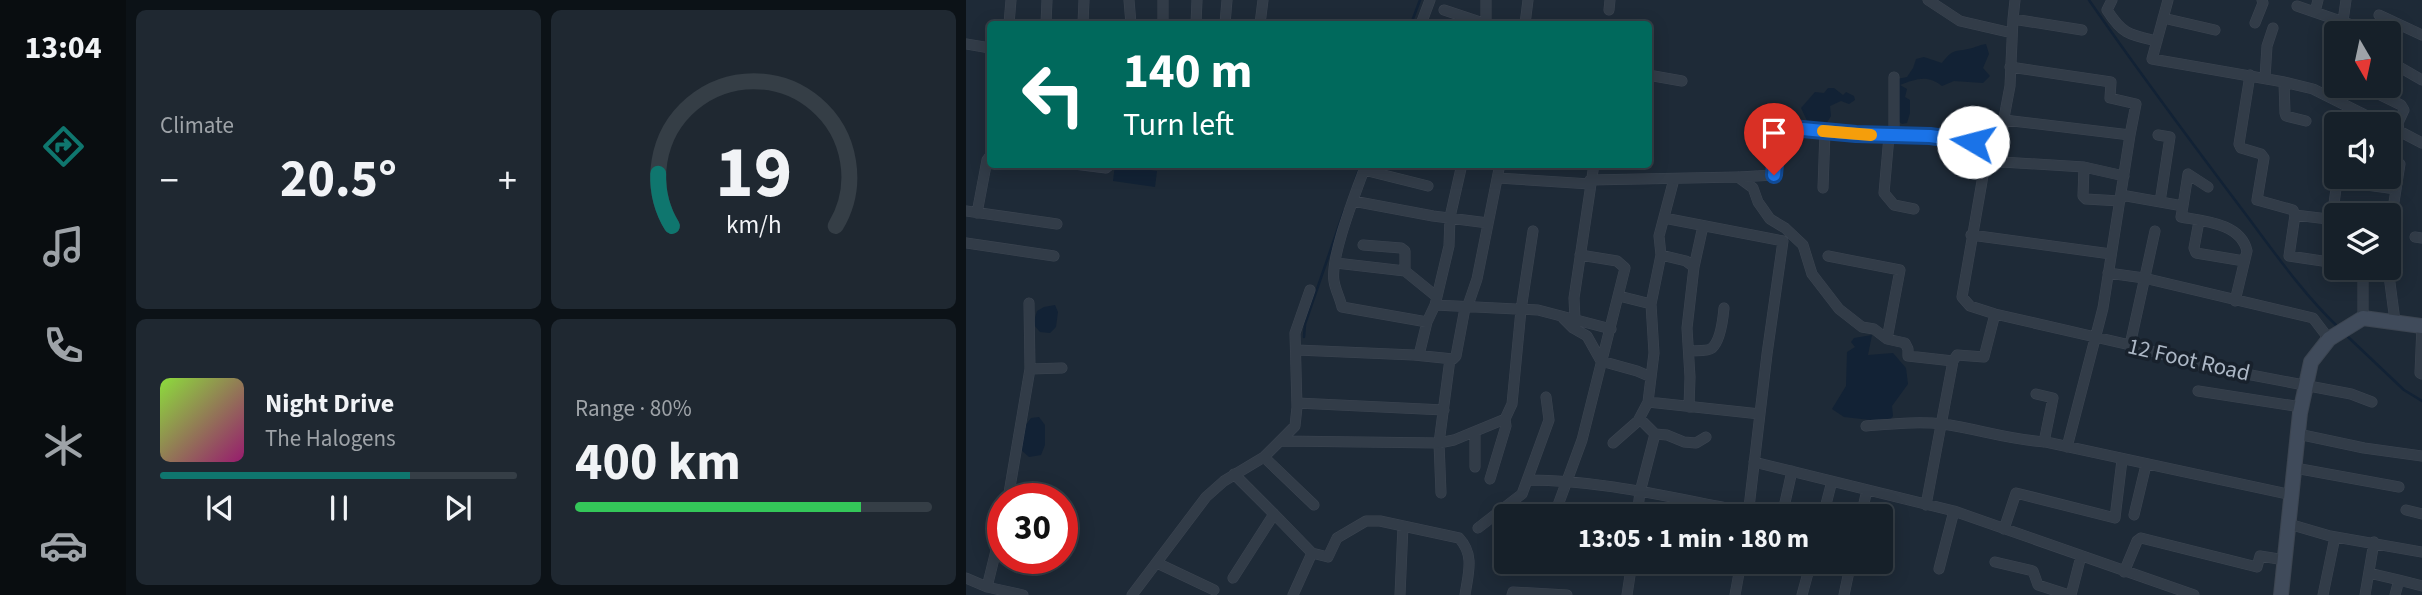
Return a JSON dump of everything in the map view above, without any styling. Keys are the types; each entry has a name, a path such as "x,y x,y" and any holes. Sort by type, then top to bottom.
{"street":[{"path":"1009,21 1011,0"},
{"path":"1046,21 1047,0"},
{"path":"1083,21 1084,0"},
{"path":"1129,0 1131,21"},
{"path":"1163,0 1163,21"},
{"path":"1196,21 1197,0"},
{"path":"1225,21 1227,0"},
{"path":"1260,21 1262,0"},
{"path":"1422,21 1430,0"},
{"path":"1486,0 1486,21"},
{"path":"1525,21 1528,0"},
{"path":"1928,0 1961,21 2012,33"},
{"path":"2001,162 2015,0"},
{"path":"2112,0 2107,10 2118,28 2127,34 2157,41"},
{"path":"2168,0 2152,59 2250,75 2313,89 2359,112"},
{"path":"2255,23 2262,0"},
{"path":"2315,12 2318,0"},
{"path":"2297,6 2343,21 2346,0"},
{"path":"1444,10 1477,21"},
{"path":"2379,15 2422,35"},
{"path":"2163,18 2215,30"},
{"path":"2013,19 2082,30"},
{"path":"2265,78 2267,46 2273,28"},
{"path":"967,47 987,48"},
{"path":"2010,67 2111,82 2110,98 2136,104 2096,338 2067,447"},
{"path":"2401,68 2422,80"},
{"path":"2250,75 2239,146 2261,154 2264,158 2257,201 2293,209 2295,215 2289,256 2324,261"},
{"path":"1652,76 1682,81"},
{"path":"1894,77 1892,136 1884,194 1894,205 1914,209"},
{"path":"2284,82 2286,116 2306,121"},
{"path":"2387,98 2401,105 2404,110 2398,129 2422,143"},
{"path":"2004,120 2130,135"},
{"path":"1498,178 1590,182 1774,175 1778,131 1781,127 2002,143"},
{"path":"1823,188 1825,131"},
{"path":"2158,135 2170,137 2160,202"},
{"path":"987,160 971,212 1057,224"},
{"path":"2111,254 1971,235 1983,166 1986,163 2084,167 2124,176"},
{"path":"2084,167 2083,196 2086,199 2120,198 2183,205"},
{"path":"1365,168 1336,254 1334,282 1342,307 1427,322"},
{"path":"1368,168 1429,186"},
{"path":"1419,355 1449,246 1450,217 1461,168"},
{"path":"1297,350 1419,355 1450,359 1456,356 1466,308 1477,279 1499,168"},
{"path":"1575,320 1574,298 1593,168"},
{"path":"2208,187 2188,174 2181,217 2220,224 2245,243 2247,251 2235,301"},
{"path":"1738,177 1753,188 1758,202 1770,219 1785,228 1803,245 1812,274 1839,309 1862,327 1874,329 1887,339 1905,344 1908,356 1953,361"},
{"path":"1613,443 1640,419 1648,401 1654,353 1651,304 1661,255 1659,236 1674,179"},
{"path":"2335,203 2337,181 2396,190 2395,203"},
{"path":"1353,201 1488,223"},
{"path":"2295,215 2324,219"},
{"path":"1664,218 1783,241 1749,504"},
{"path":"2199,220 2194,248 2196,253 2244,261"},
{"path":"1689,407 1687,328 1694,267 1703,226"},
{"path":"1490,480 1506,426 1505,419 1512,404 1521,310 1533,231"},
{"path":"2130,345 2155,231"},
{"name":"12 Foot Road","path":"1971,235 1962,297 1970,306 2006,317 2130,345 2199,365 2350,394 2372,402"},
{"path":"966,243 1054,256"},
{"path":"1363,245 1405,250 1405,271"},
{"path":"1559,504 1582,440 1625,268 1617,261 1580,255"},
{"path":"1661,255 1686,261 1694,267"},
{"path":"1828,256 1900,270 1887,339"},
{"path":"1336,263 1405,271 1436,301 1466,308 1538,310 1611,329"},
{"path":"2108,272 2313,318 2337,335"},
{"path":"2363,280 2363,318"},
{"path":"2390,280 2395,321"},
{"path":"1132,595 1206,497 1234,474 1264,457 1295,426 1295,333 1310,290"},
{"path":"1619,296 1651,304"},
{"path":"1011,483 1030,369 1029,303"},
{"path":"1689,351 1709,350 1713,347 1721,329 1724,308"},
{"path":"1926,505 1953,361 1957,355 1984,357 1995,314"},
{"path":"1563,317 1573,328 1587,336 1601,361 1651,377"},
{"path":"2281,595 2301,407 2311,362 2337,335 2363,318 2395,321 2422,326 2422,374"},
{"path":"1441,493 1439,443 1450,359"},
{"path":"1030,369 1062,368"},
{"path":"2198,391 2301,407"},
{"path":"2036,394 2053,398 2044,442"},
{"path":"1478,528 1515,502 1529,481 1549,420 1546,397"},
{"path":"1648,401 1760,414"},
{"path":"1297,403 1444,410"},
{"path":"1282,441 1439,443 1505,419"},
{"path":"1640,419 1655,434 1667,435 1684,442 1696,443 1706,437"},
{"path":"1866,426 1909,422 1943,424 2044,442 2292,495"},
{"path":"1475,432 1475,467"},
{"path":"1638,504 1655,434"},
{"path":"2298,434 2422,456"},
{"path":"1264,457 1314,505"},
{"path":"2004,529 2016,493 2115,518 2122,460"},
{"path":"1754,461 1954,510 2194,595"},
{"path":"2134,514 2146,465"},
{"path":"2295,468 2399,487"},
{"path":"1785,504 1792,471"},
{"path":"1234,474 1312,553 1328,557 1337,538 1366,521 1380,521 1460,538 1467,546 1470,557 1465,595"},
{"path":"1529,481 1567,482 1640,492 1699,504"},
{"path":"1826,504 1832,481"},
{"path":"1864,504 1867,490"},
{"path":"1939,569 1954,510"},
{"path":"2406,510 2422,514"},
{"path":"1233,579 1274,514"},
{"path":"2289,524 2336,537 2422,552"},
{"path":"1400,595 1403,526"},
{"path":"2323,595 2336,537"},
{"path":"2124,572 2137,541 2141,538 2257,568 2260,556 2285,560"},
{"path":"2365,595 2374,542"},
{"path":"1293,595 1312,553"},
{"path":"1995,562 2034,571 2038,585 2070,595 2081,556"},
{"path":"1157,563 1214,590"},
{"path":"2369,573 2422,586"},
{"path":"987,587 990,574"},
{"path":"1627,595 1630,574"},
{"path":"1735,595 1739,574"},
{"path":"1802,595 1808,574"},
{"path":"1844,595 1848,574"},
{"path":"971,580 987,587 1023,595"},
{"path":"971,580 976,595"},
{"path":"2395,595 2399,580"},
{"path":"1512,595 1513,592 1567,595"}],"water":[{"path":"1986,44 1989,54 1983,68 1990,76 1983,83 1954,81 1942,86 1927,79 1911,81 1900,85 1907,89 1905,97 1910,100 1907,123 1902,124 1891,115 1892,80 1907,77 1916,59 1924,57 1942,63 1954,52"},
{"path":"1828,88 1834,88 1843,95 1846,92 1854,96 1855,100 1849,104 1841,101 1830,106 1831,116 1823,129 1809,125 1801,108 1815,92 1824,93"},
{"path":"1115,168 1157,171 1155,187 1113,181"},
{"path":"1055,305 1058,312 1056,327 1050,333 1040,332 1033,324 1037,311"},
{"path":"1872,335 1868,355 1893,353 1906,368 1908,384 1892,406 1893,416 1888,422 1844,417 1832,409 1846,386 1847,352 1855,347 1851,342 1854,338"},
{"path":"1039,417 1045,425 1045,445 1041,455 1029,457 1020,449 1024,427 1031,418"}],"waterway":[{"path":"1412,21 1420,0"},
{"path":"2089,0 2276,255 2312,300 2339,328"},
{"path":"1355,181 1360,168"},
{"path":"1304,337 1305,324 1344,211"},
{"path":"2346,335 2404,390 2422,401"}],"slow traffic":[{"path":"1823,131 1871,135"}],"route":[{"path":"1774,175 1778,131 1781,127 1856,134 1930,136 1973,142"}]}
